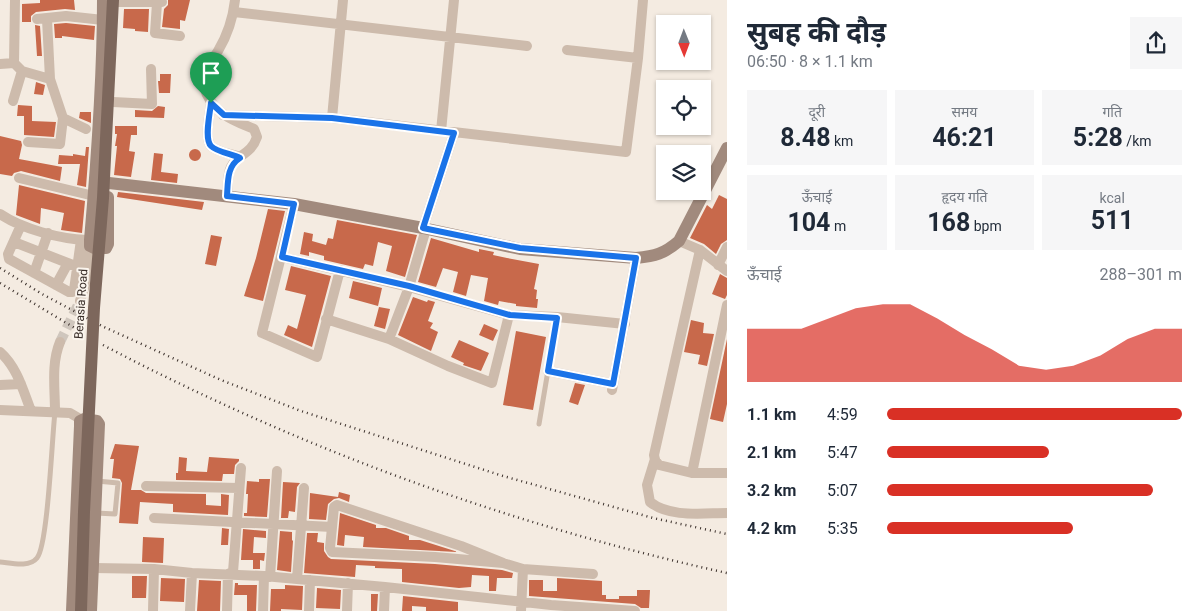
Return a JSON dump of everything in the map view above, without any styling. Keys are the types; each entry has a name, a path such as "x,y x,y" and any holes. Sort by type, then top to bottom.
{"main road":[{"name":"Berasia Road","path":"81,611 94,308 116,1"}],"street":[{"path":"14,0 14,63 22,71 50,79"},
{"path":"80,301 85,285 87,242 94,196 103,56 103,0"},
{"path":"227,196 230,167 254,147 257,137 254,130 224,115 211,103 205,92 202,78 222,42 234,12 235,0"},
{"path":"332,118 343,0"},
{"path":"441,131 454,0"},
{"path":"224,115 332,118 626,152 643,0"},
{"path":"0,214 20,225 87,242 94,248 106,248 108,244 116,1 160,1 156,33 180,36"},
{"path":"234,12 528,46"},
{"path":"36,19 66,16 103,20"},
{"path":"28,142 60,144 63,118 50,79 47,19"},
{"path":"567,50 638,58"},
{"path":"0,64 14,63"},
{"path":"113,102 152,104 151,69"},
{"path":"13,101 22,71"},
{"path":"211,103 207,139 209,144 214,148 240,158"},
{"path":"63,118 86,129"},
{"path":"389,340 409,286 424,228 454,133"},
{"path":"109,183 294,204 520,248 636,258 654,256 667,251 679,241 727,148"},
{"path":"19,178 94,196"},
{"path":"294,204 262,333 317,357 340,270"},
{"path":"20,225 8,254 9,259 69,292 73,292 73,265"},
{"path":"34,273 48,233"},
{"path":"679,241 700,250 723,268 727,247"},
{"path":"14,242 73,265"},
{"path":"56,285 73,265 87,242"},
{"path":"700,250 656,445 655,459 647,485 647,494 650,502 666,511 727,513"},
{"path":"282,257 409,286 510,315 625,324"},
{"path":"548,371 612,387 636,258"},
{"path":"692,474 727,305"},
{"path":"326,319 389,340 492,383 510,315"},
{"path":"54,412 54,368 56,351 60,342"},
{"path":"0,352 12,366 31,411"},
{"path":"0,385 21,384"},
{"path":"0,410 70,413 82,420 98,421 91,611"},
{"path":"72,611 80,426 82,420"},
{"path":"655,459 659,465 692,474 727,473"},
{"path":"228,574 233,572 241,468"},
{"path":"263,611 274,525 277,471"},
{"path":"146,486 240,488"},
{"path":"297,579 304,488"},
{"path":"504,563 414,555 332,552 330,548 334,507 337,505 461,546 523,570 593,574"},
{"path":"154,518 332,528"},
{"path":"94,568 154,569 192,573 267,576 385,587 521,606 635,611"},
{"path":"153,611 154,569"},
{"path":"521,606 523,570"},
{"path":"190,611 192,573"},
{"path":"227,611 228,574"},
{"path":"309,611 310,580"},
{"path":"347,611 348,584"},
{"path":"384,611 385,587"}],"lane":[{"path":"539,424 557,318"},
{"path":"0,562 23,564 31,562 37,558 41,549 48,494 54,412"},
{"path":"96,481 118,483 115,514 96,513"}],"building":[{"path":"40,0 74,0 75,10 65,9 36,12 31,16 31,22 22,22 22,4 40,3"},
{"path":"168,0 190,0 185,21 180,20 180,29 162,27 164,9 168,5"},
{"path":"124,9 149,9 148,32 123,28"},
{"path":"66,23 95,26 94,40 62,36 62,38 55,38 54,24"},
{"path":"35,25 40,26 42,56 37,56"},
{"path":"160,74 171,74 170,93 159,93 158,81 160,81"},
{"path":"36,82 45,85 43,95 34,94"},
{"path":"18,105 32,106 32,121 56,122 54,137 24,135 24,116 17,116"},
{"path":"158,106 165,107 164,118 135,117 135,110 152,111"},
{"path":"80,112 91,112 91,123 79,118"},
{"path":"115,126 137,126 137,135 131,135 129,151 135,152 131,177 114,175 117,146 115,146 117,134 115,134"},
{"path":"0,136 21,141 19,159 62,167 60,181 21,171 14,173 12,176 0,174"},
{"path":"86,147 89,147 86,187 77,185 80,164 58,164 59,155 73,156 73,154 85,156"},
{"path":"197,149 200,150 200,160 193,161 190,160 189,153 190,150"},
{"path":"154,153 163,154 161,172 178,174 177,183 151,180"},
{"path":"19,185 85,201 82,233 61,230 64,213 41,208 40,224 16,215"},
{"path":"118,192 204,202 202,210 117,197"},
{"path":"719,195 727,199 727,240 721,244 716,254 704,244 690,238 707,205 712,209"},
{"path":"268,209 285,211 263,301 244,296"},
{"path":"337,220 417,235 405,277 386,271 392,246 378,242 373,266 365,264 363,269 324,260 324,256 309,252 309,256 300,254 304,232 313,234 312,241 326,245 328,238 333,239"},
{"path":"211,235 222,237 216,266 205,264"},
{"path":"431,238 479,252 479,249 494,252 493,255 539,264 534,289 537,290 537,308 516,306 516,304 499,301 498,305 484,301 488,278 471,275 466,296 453,292 458,272 443,268 436,287 418,282"},
{"path":"291,266 331,276 312,347 284,335 288,325 297,329 306,295 285,290"},
{"path":"720,274 727,278 727,295 725,299 712,294"},
{"path":"353,281 382,288 378,306 349,298"},
{"path":"413,297 427,302 428,300 435,302 428,321 433,323 430,328 438,332 431,351 398,335"},
{"path":"379,307 390,309 385,329 374,326"},
{"path":"691,320 704,323 703,333 714,334 707,366 698,364 700,355 684,352"},
{"path":"484,324 498,330 493,341 479,335"},
{"path":"516,331 546,337 533,410 503,405"},
{"path":"727,339 727,404 723,422 710,419"},
{"path":"459,340 489,353 481,371 463,365 464,363 451,357"},
{"path":"575,383 585,385 578,405 569,402"},
{"path":"115,444 139,446 131,490 141,490 146,493 206,494 206,505 221,506 221,494 229,495 228,515 173,512 173,504 140,502 138,524 119,523 122,483 120,479 112,478 114,459 110,459"},
{"path":"179,457 187,458 186,471 207,472 209,457 239,459 239,461 235,465 234,474 223,474 222,481 176,480"},
{"path":"259,479 270,479 267,517 244,516 244,513 247,513 247,481 259,482"},
{"path":"283,482 300,483 297,487 295,512 289,511 288,518 281,518"},
{"path":"339,492 350,495 349,502 339,498 334,499 328,504 326,520 309,519 310,493 338,497"},
{"path":"340,513 376,525 376,528 386,528 409,536 409,540 420,540 458,552 363,547 364,537 345,535 344,546 337,545"},
{"path":"222,528 229,529 228,545 221,545"},
{"path":"243,529 266,531 266,538 254,537 253,553 265,553 264,561 260,560 260,569 253,569 253,560 241,560"},
{"path":"280,531 292,532 291,572 277,570"},
{"path":"307,533 318,533 317,542 324,543 324,551 331,559 435,564 502,570 513,573 512,578 497,578 496,591 489,591 489,576 472,575 471,587 459,588 402,582 402,569 375,568 375,566 356,565 355,577 304,573"},
{"path":"143,537 164,538 163,563 142,562"},
{"path":"132,576 147,576 146,598 132,598"},
{"path":"161,578 185,579 184,602 160,601"},
{"path":"557,578 602,581 602,595 606,595 606,599 619,599 619,596 637,596 637,590 650,590 649,608 641,608 635,604 529,596 529,580 543,580 543,591 557,591"},
{"path":"199,580 221,581 220,611 197,611"},
{"path":"235,583 238,583 238,585 257,585 256,611 247,611 247,595 234,595"},
{"path":"285,585 303,586 302,610 281,609 281,611 270,611 271,589 285,589"},
{"path":"317,588 341,590 340,609 316,608"},
{"path":"371,594 378,594 377,611 371,611"},
{"path":"403,596 458,602 458,611 426,611 426,607 412,606 412,611 402,611"}],"tunnel":[{"path":"60,342 80,301"}],"railway":[{"path":"0,268 42,294 104,327 221,380 301,411 503,476 653,518 727,534"},
{"path":"0,283 83,333"},
{"path":"103,345 253,418 408,480 565,532 727,573"}],"route":[{"path":"211,103 218,112 224,115 332,118 454,133 423,228 520,248 636,258 613,384 548,371 557,318 510,315 409,286 282,257 294,204 227,196 230,167 240,158 214,148 209,144 207,139 211,103"}]}
